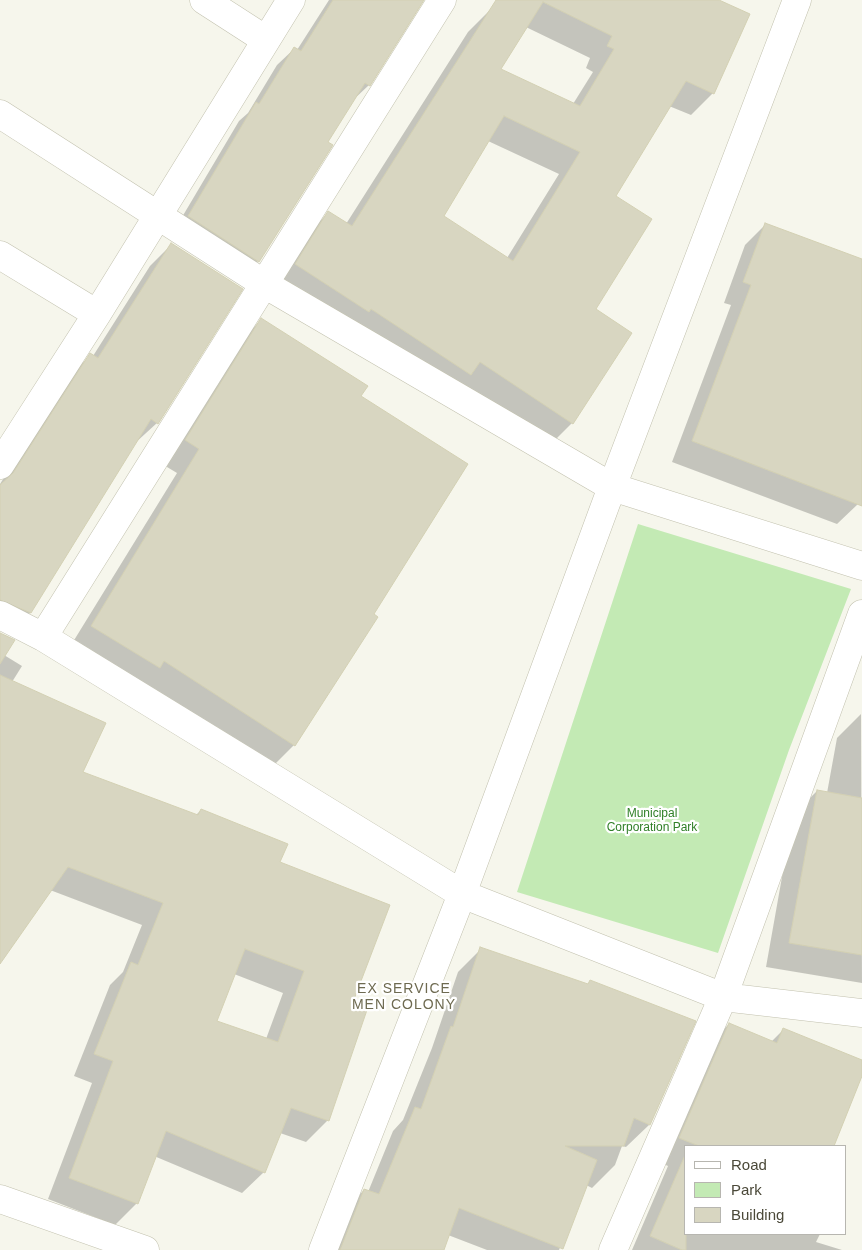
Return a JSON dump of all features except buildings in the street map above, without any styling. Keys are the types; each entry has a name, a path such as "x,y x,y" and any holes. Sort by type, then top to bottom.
{"street":[{"path":"204,0 266,40"},
{"path":"0,465 97,314 291,0"},
{"path":"43,637 266,285 442,0"},
{"path":"323,1250 462,894 612,486 797,0"},
{"path":"0,114 266,285 612,486 862,566"},
{"path":"0,254 97,314"},
{"path":"613,1250 723,997 862,614"},
{"path":"0,615 43,637 462,894 723,997 862,1014"},
{"path":"0,1199 145,1250"}],"green space":[{"name":"Municipal Corporation Park","path":"638,524 851,589 789,750 718,953 517,892"}],"district":[{"name":"EX SERVICE MEN COLONY","path":"404,998"}]}
